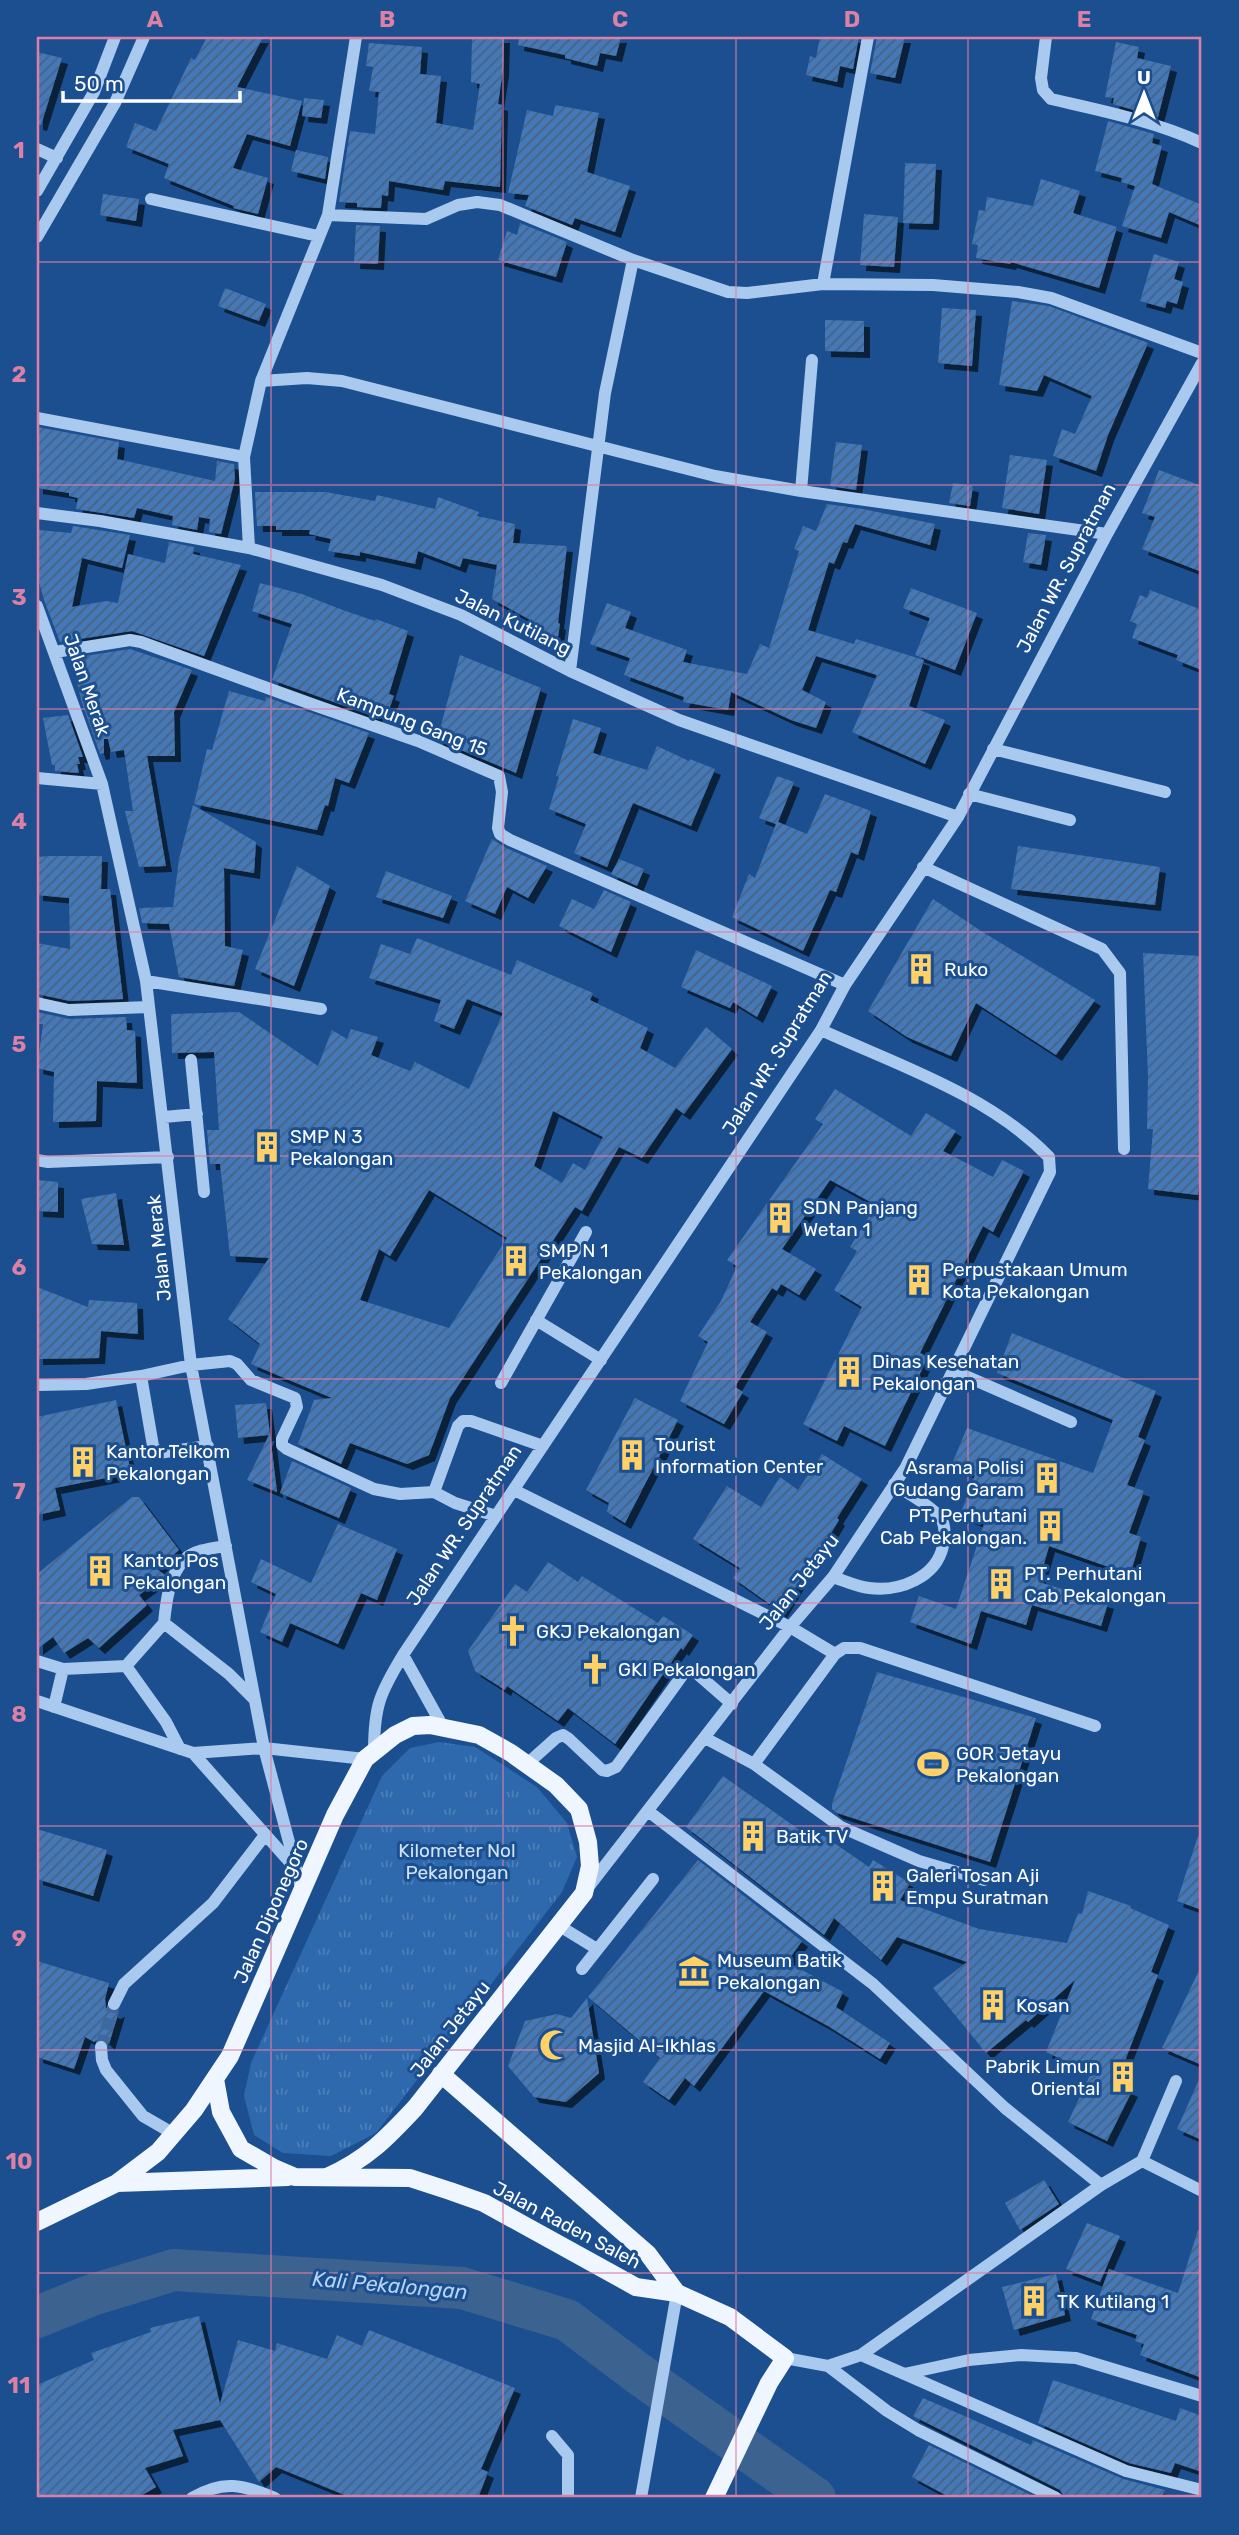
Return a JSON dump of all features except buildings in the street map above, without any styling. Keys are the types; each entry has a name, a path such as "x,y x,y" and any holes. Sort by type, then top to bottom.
{"main road":[{"path":"370,1755 395,1735 413,1726 443,1727 479,1735 527,1764 556,1786 579,1809 588,1842 590,1866 584,1893"},
{"name":"Jalan Diponegoro","path":"37,2222 117,2183 159,2152 215,2079 241,2033 335,1815 370,1755"},
{"name":"Jalan Jetayu","path":"327,2176 364,2157 385,2142 415,2108 584,1893"},
{"name":"Jalan Raden Saleh","path":"441,2074 648,2254 677,2293"},
{"path":"215,2079 221,2112 241,2149 265,2164 295,2176"},
{"path":"117,2183 327,2176"},
{"name":"Jalan Raden Saleh","path":"327,2176 410,2178 450,2191 484,2203 636,2287 677,2293"},
{"path":"677,2293 730,2317 785,2358 769,2383 714,2498"}],"street":[{"path":"37,191 94,92 115,37"},
{"path":"37,237 115,103 144,37"},
{"path":"249,548 244,457 261,382 328,215 356,37"},
{"path":"823,284 868,37"},
{"path":"1045,37 1041,78 1043,90 1051,99 1140,119 1202,143"},
{"path":"94,92 115,103"},
{"path":"37,149 57,158"},
{"path":"151,200 318,236"},
{"path":"328,215 426,219 458,205 477,202 500,205 633,260 728,292 747,293 823,284 933,285 1040,296 1202,353"},
{"path":"570,671 605,393 633,260"},
{"path":"802,491 812,360"},
{"name":"Jalan WR. Supratman","path":"370,1755 381,1690 821,1030 845,985 958,817 1107,534 1202,363"},
{"path":"261,382 307,378 342,382 715,476 802,491 1107,534"},
{"path":"37,418 244,457"},
{"name":"Jalan Kutilang","path":"37,513 100,521 249,548 382,585 461,615 570,671 678,720 958,817"},
{"name":"Jalan Merak","path":"37,606 102,784 146,981 191,1365 264,1748 303,1892"},
{"name":"Kampung Gang 15","path":"55,652 130,640 141,642 418,741 499,776 502,792 498,828 500,834 510,841 845,985"},
{"path":"993,750 1165,792"},
{"path":"37,778 102,784"},
{"path":"969,794 1070,820"},
{"path":"923,867 1102,950 1117,967 1120,973 1124,1149"},
{"path":"146,981 320,1009"},
{"path":"37,1003 69,1010 149,1007"},
{"name":"Jalan Jetayu","path":"584,1893 790,1627 833,1577 906,1468 1050,1172 1049,1157 1010,1121 982,1105 821,1030"},
{"path":"191,1060 204,1192"},
{"path":"164,1117 197,1114"},
{"path":"37,1160 48,1162 168,1157"},
{"path":"501,1383 586,1232"},
{"path":"536,1320 601,1360"},
{"path":"37,1385 86,1384 191,1365 230,1361 237,1364 251,1380 295,1398 298,1407 282,1439 282,1445 286,1449 374,1489 400,1494 434,1492 455,1503 496,1516"},
{"path":"954,1371 1071,1422"},
{"path":"141,1376 153,1446 158,1453 208,1446"},
{"path":"434,1492 458,1426 463,1421 507,1432 543,1446"},
{"path":"833,1577 870,1589 901,1586 920,1578 934,1566 942,1551 945,1532 940,1517 894,1484"},
{"path":"514,1490 790,1627 835,1654"},
{"path":"37,1661 63,1670 126,1665 164,1623 166,1601 172,1582 185,1559 205,1549 226,1546"},
{"path":"164,1623 229,1674 255,1700"},
{"path":"754,1764 835,1654 844,1648 860,1648 1095,1726"},
{"path":"403,1655 443,1727"},
{"path":"126,1665 187,1751 297,1871"},
{"path":"54,1707 63,1670"},
{"path":"527,1764 563,1735 602,1770 616,1767 688,1671 694,1671 732,1704"},
{"path":"37,1701 187,1751 264,1748 370,1755"},
{"path":"705,1738 754,1764 841,1827 919,1861 984,1880"},
{"path":"648,1811 873,1984 1005,2108 1101,2185"},
{"path":"114,2004 124,1984 213,1903 265,1835"},
{"path":"582,1969 653,1879"},
{"path":"558,1925 597,1949"},
{"path":"102,2047 102,2060 106,2070 143,2116 174,2134"},
{"path":"828,2366 861,2355 1101,2185 1142,2161 1176,2081"},
{"path":"1142,2161 1202,2191"},
{"path":"641,2498 677,2293"},
{"path":"861,2355 1126,2471 1202,2490"},
{"path":"904,2374 969,2360 1021,2355 1076,2358 1202,2396"},
{"path":"785,2358 828,2366 887,2411 918,2430 1056,2498"},
{"path":"552,2436 568,2455 568,2498"},
{"path":"192,2498 203,2491 235,2485 275,2498"}],"green space":[{"name":"Kilometer Nol Pekalongan","path":"439,1742 475,1747 537,1787 567,1823 577,1857 562,1892 376,2133 331,2156 283,2153 254,2135 244,2096 251,2063 382,1776 410,1748"}],"waterway":[{"name":"Kali Pekalongan","path":"37,2317 92,2295 174,2270 462,2288 567,2320 815,2498"}],"tunnel":[{"path":"101,2047 114,2004"}],"place":[{"name":"Ruko","path":"921,969"},
{"name":"SMP N 3 Pekalongan","path":"267,1147"},
{"name":"SDN Panjang Wetan 1","path":"780,1218"},
{"name":"SMP N 1 Pekalongan","path":"516,1261"},
{"name":"Perpustakaan Umum Kota Pekalongan","path":"919,1280"},
{"name":"Dinas Kesehatan Pekalongan","path":"849,1372"},
{"name":"Tourist Information Center","path":"632,1455"},
{"name":"Kantor Telkom Pekalongan","path":"83,1462"},
{"name":"Asrama Polisi Gudang Garam","path":"1047,1478"},
{"name":"PT. Perhutani Cab Pekalongan.","path":"1050,1526"},
{"name":"Kantor Pos Pekalongan","path":"100,1571"},
{"name":"PT. Perhutani Cab Pekalongan","path":"1001,1584"},
{"name":"GKJ Pekalongan","path":"513,1631"},
{"name":"GKI Pekalongan","path":"595,1669"},
{"name":"GOR Jetayu Pekalongan","path":"933,1764"},
{"name":"Batik TV","path":"753,1836"},
{"name":"Galeri Tosan Aji Empu Suratman","path":"883,1886"},
{"name":"Museum Batik Pekalongan","path":"694,1971"},
{"name":"Kosan","path":"993,2005"},
{"name":"Masjid Al-Ikhlas","path":"555,2045"},
{"name":"Pabrik Limun Oriental","path":"1123,2077"},
{"name":"TK Kutilang 1","path":"1034,2301"}]}
